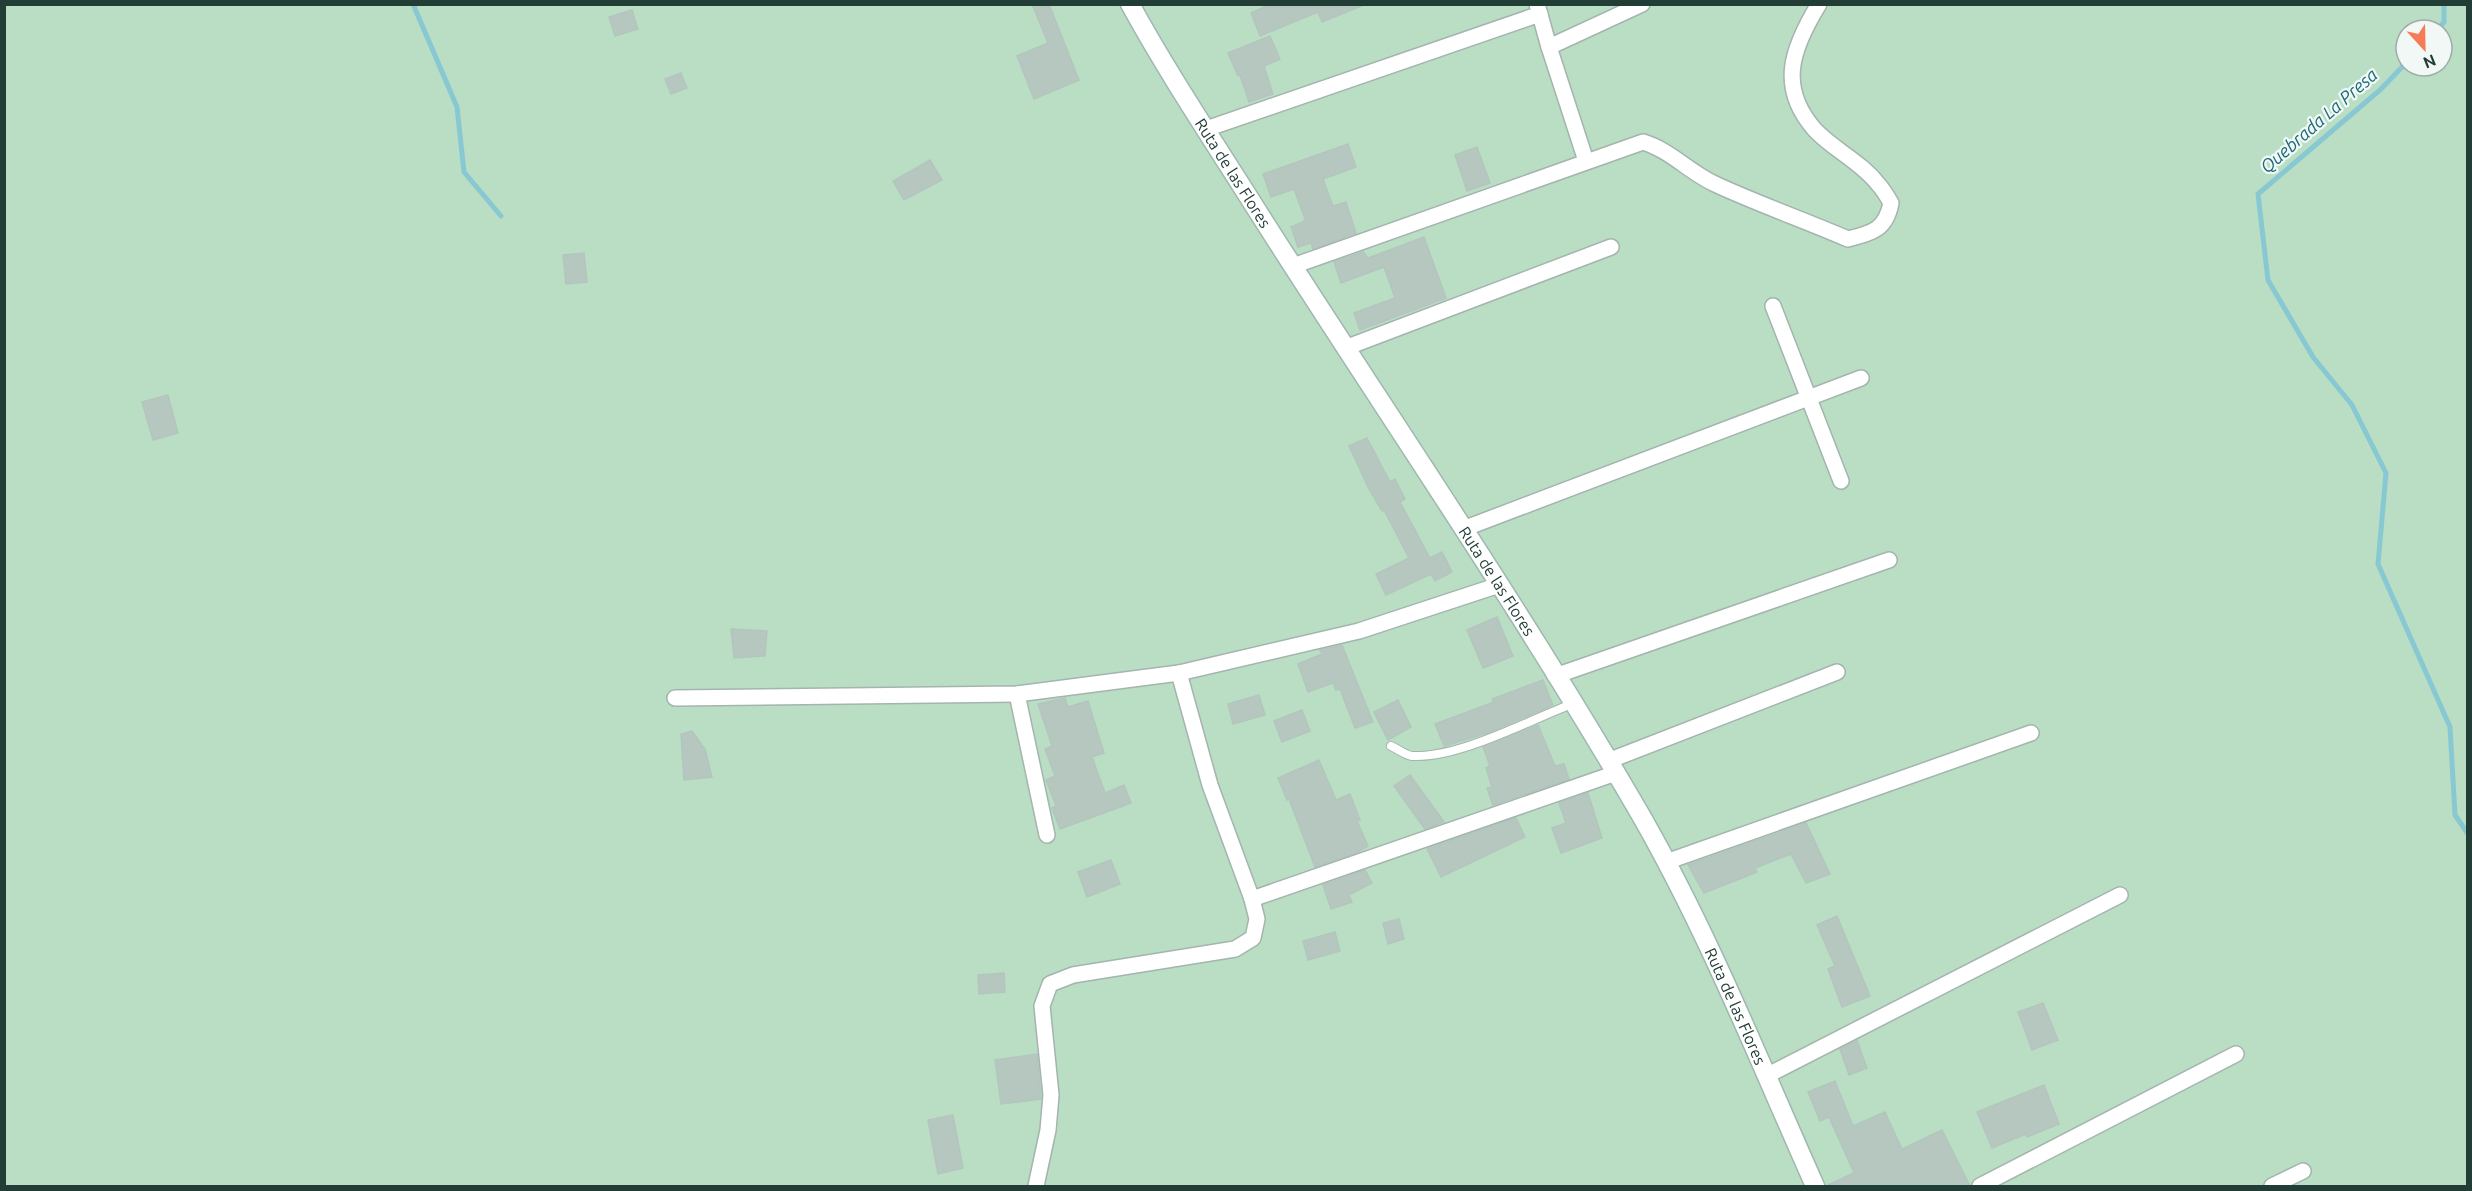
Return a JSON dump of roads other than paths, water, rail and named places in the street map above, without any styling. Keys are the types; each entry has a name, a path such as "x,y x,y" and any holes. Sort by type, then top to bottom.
{"main road":[{"name":"Ruta de las Flores","path":"1130,4 1206,129 1499,585 1612,767 1695,918 1815,1186"}],"street":[{"path":"1549,47 1642,4"},
{"path":"1293,266 1643,142 1660,147 1686,167 1714,183 1828,230 1848,238 1869,234 1888,219 1891,203 1877,182 1816,130 1798,106 1794,88 1791,64 1806,24 1819,4"},
{"path":"1206,129 1539,9 1586,161"},
{"path":"1346,348 1611,247"},
{"path":"1773,306 1841,481"},
{"path":"1463,529 1861,378"},
{"path":"1555,676 1889,560"},
{"path":"675,698 1017,694 1179,673 1359,631 1499,585"},
{"path":"1252,899 1612,767 1837,672"},
{"path":"1036,1186 1048,1130 1051,1095 1041,1006 1050,984 1073,975 1235,949 1253,938 1257,919 1252,899 1210,785 1179,673"},
{"path":"1017,694 1047,835"},
{"path":"1666,862 2031,733"},
{"path":"1766,1076 2120,895"},
{"path":"1980,1186 2236,1054"},
{"path":"2272,1186 2303,1171"}],"lane":[{"path":"1391,746 1410,756 1437,754 1476,743 1572,704"}],"waterway":[{"path":"413,4 457,107 464,172 501,216"},
{"name":"Quebrada La Presa","path":"2444,4 2444,18"},
{"name":"Quebrada La Presa","path":"2394,75 2258,194 2268,280 2313,357 2352,405 2386,473 2378,564 2450,727 2455,815 2468,834"}]}
